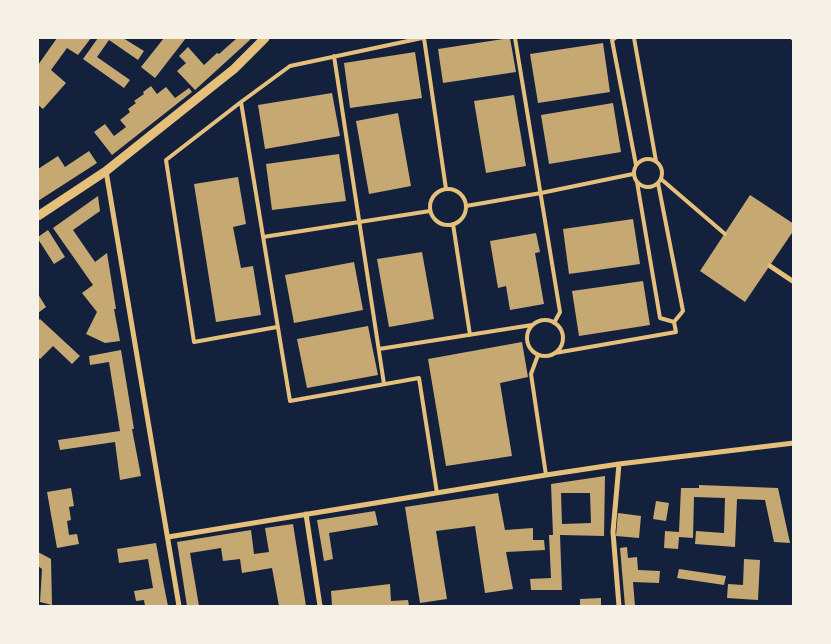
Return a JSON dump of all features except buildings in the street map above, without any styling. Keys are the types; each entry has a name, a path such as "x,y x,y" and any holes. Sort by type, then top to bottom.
{"street":[{"path":"38,216 106,171 234,69 264,38"},
{"path":"106,171 179,606"},
{"path":"770,266 794,282"},
{"path":"168,537 619,464 794,443"},
{"path":"619,464 613,532 619,606"},
{"path":"306,514 320,606"}],"lane":[{"path":"277,327 194,342 166,160 290,66 423,38 446,189"},
{"path":"515,38 560,312 554,323"},
{"path":"615,38 612,40 636,165 633,174 637,182 660,318 674,322"},
{"path":"634,38 656,161"},
{"path":"334,56 384,384"},
{"path":"241,102 290,402 420,378 437,493"},
{"path":"636,165 648,158 660,165 663,175 660,181 650,188 641,186 637,182"},
{"path":"466,206 633,174"},
{"path":"660,181 725,234"},
{"path":"660,181 683,311 674,322"},
{"path":"446,189 457,192 462,196 466,206 463,218 458,222 447,225 436,221 430,211 431,199 435,194 446,189"},
{"path":"263,238 430,211"},
{"path":"453,224 470,335"},
{"path":"542,320 554,323 559,326 562,332 563,338 560,349 550,356 538,355 533,352 527,342 528,330 532,325 542,320"},
{"path":"555,353 676,332 674,322"},
{"path":"378,350 532,325"},
{"path":"538,355 532,374 546,475"}]}
